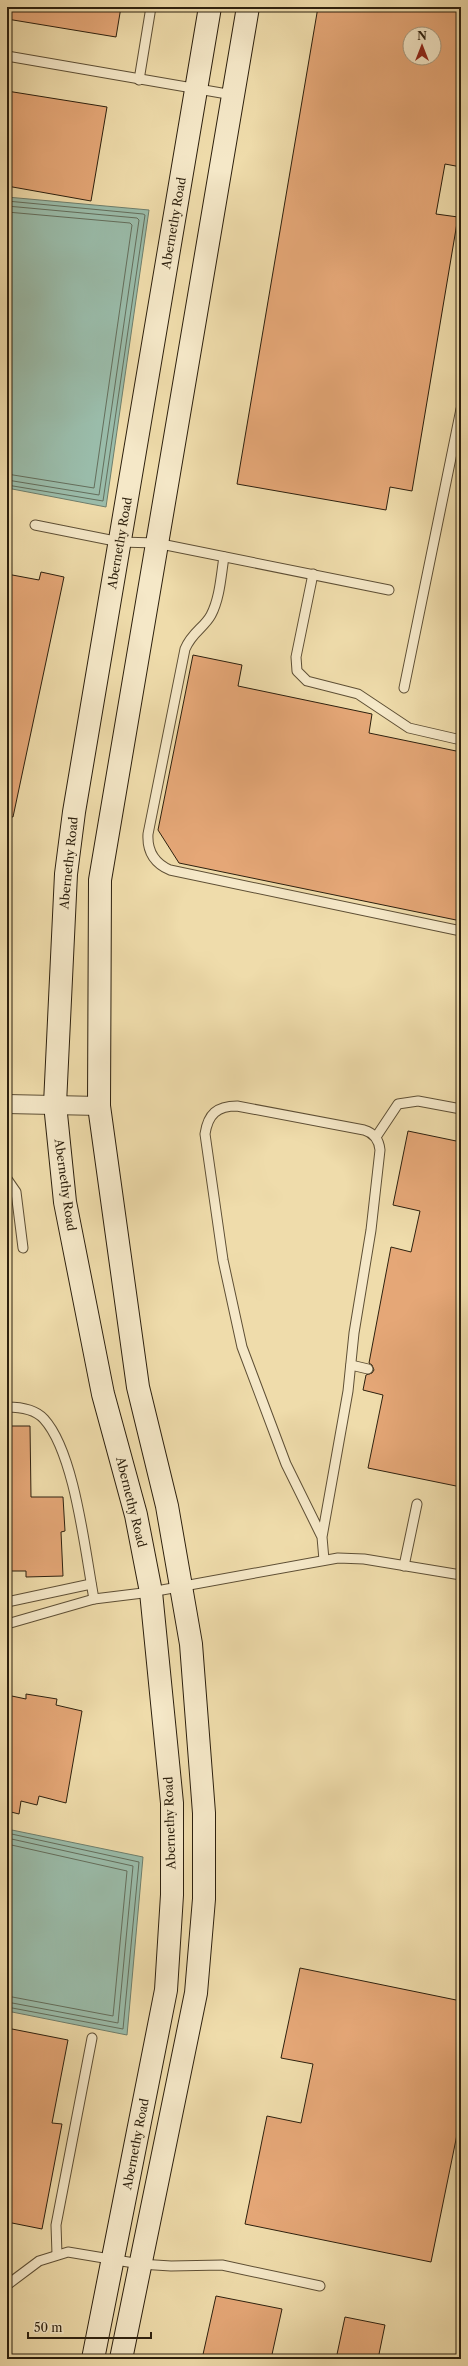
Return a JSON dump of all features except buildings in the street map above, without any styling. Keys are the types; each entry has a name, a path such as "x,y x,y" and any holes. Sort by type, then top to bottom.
{"main road":[{"name":"Abernethy Road","path":"93,2359 114,2260 166,1990 172,1895 172,1803 151,1592 136,1515 103,1394 65,1202 55,1104 66,874 74,812 210,7"},
{"path":"121,2359 196,1993 204,1899 204,1813 191,1644 167,1506 138,1387 99,1106 100,880 248,7"},
{"path":"166,1990 196,1993"}],"street":[{"path":"7,1104 99,1106"}],"lane":[{"path":"140,80 151,7"},
{"path":"7,56 196,91 233,96"},
{"path":"404,688 461,409"},
{"path":"35,525 120,542 156,543 389,590"},
{"path":"224,557 213,610 210,616 190,638 185,650 148,834 150,851 155,859 161,866 170,870 461,931"},
{"path":"313,574 296,657 298,671 302,677 313,684 358,694 409,728 461,740"},
{"path":"376,1137 398,1104 418,1101 461,1109"},
{"path":"322,1537 286,1464 242,1347 224,1260 205,1134 207,1123 217,1109 226,1106 237,1106 364,1130 376,1137 380,1150 348,1391 322,1537 324,1560"},
{"path":"7,1178 16,1192 23,1248"},
{"path":"351,1365 368,1369"},
{"path":"7,1407 24,1408 43,1418 62,1447 74,1495 94,1599"},
{"path":"404,1566 417,1504"},
{"path":"7,1624 94,1599 151,1592 324,1560 351,1558 461,1575"},
{"path":"7,1602 91,1584"},
{"path":"57,2254 56,2225 92,2038"},
{"path":"7,2285 39,2261 57,2254 68,2252 140,2264 171,2266 222,2265 320,2286"}],"water":[{"path":"7,197 149,210 106,507 7,488"},
{"path":"7,1829 143,1857 127,2035 7,2011"}]}
